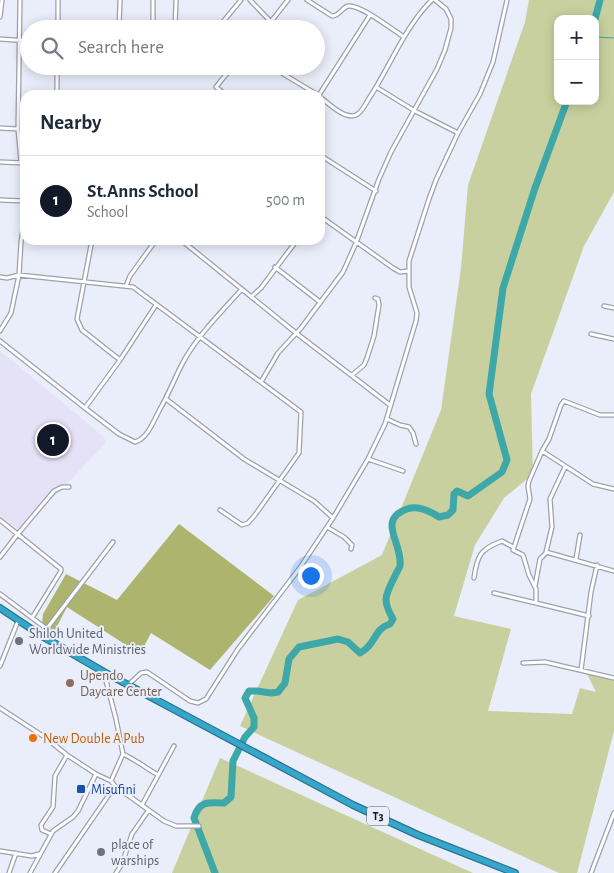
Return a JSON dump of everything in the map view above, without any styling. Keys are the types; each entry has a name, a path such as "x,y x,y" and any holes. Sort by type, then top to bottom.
{"highway":[{"name":"T3","path":"0,608 42,636 104,672 376,816 515,873"}],"street":[{"path":"0,17 2,0"},
{"path":"20,0 18,129 20,143"},
{"path":"58,0 58,20"},
{"path":"120,0 120,20"},
{"path":"153,0 153,20"},
{"path":"175,20 176,0"},
{"path":"224,20 241,0"},
{"path":"250,0 269,20"},
{"path":"273,20 288,0"},
{"path":"307,0 332,16 339,14 348,6 360,8 404,37"},
{"path":"261,382 278,353 302,328 344,272 391,152 442,58 451,28 451,19 446,10 434,0 422,10 404,37 362,110 356,115 351,116 344,113 325,100"},
{"path":"128,685 140,673 147,672 190,701 198,703 206,699 238,649 299,569 333,518 368,459 387,419 416,321 417,314 410,294 409,261 428,199 458,133 480,94 493,62 507,0"},
{"path":"323,90 370,15"},
{"path":"0,40 20,40"},
{"path":"57,75 57,90"},
{"path":"220,90 216,87 226,75"},
{"path":"284,75 308,90"},
{"path":"376,87 458,133"},
{"path":"0,128 18,129"},
{"path":"325,158 376,190"},
{"path":"0,162 20,163"},
{"path":"0,200 20,201"},
{"path":"325,220 396,270 408,271"},
{"path":"349,238 360,232"},
{"path":"0,331 11,313 18,275 21,245"},
{"path":"91,245 77,316 80,328 120,360"},
{"path":"126,286 130,276 152,245"},
{"path":"187,245 296,333 390,405"},
{"path":"251,297 261,288 293,245"},
{"path":"276,267 320,302"},
{"path":"0,277 7,278 18,275 132,287 201,336 301,412 299,453 248,523 242,525 220,510"},
{"path":"0,341 119,434 129,441 136,442 141,440 150,427 166,399 181,366 201,336 242,289"},
{"path":"352,375 364,365 373,342 379,305 376,298"},
{"path":"85,408 120,360 156,305"},
{"path":"604,306 614,308"},
{"path":"590,334 614,339"},
{"path":"166,399 244,459 281,479 314,501 333,518"},
{"path":"513,547 530,498 529,482 564,401 600,415 614,416"},
{"path":"387,419 409,427 416,444"},
{"path":"542,451 593,484 614,489"},
{"path":"368,459 403,471"},
{"path":"535,586 539,563 546,553 552,526 550,499 565,466"},
{"path":"0,557 54,491 62,487 70,487"},
{"path":"0,520 61,571 32,618"},
{"path":"327,527 344,537 352,545 351,550"},
{"path":"576,559 580,535"},
{"path":"474,578 478,559 483,550 502,541 523,555 529,576 537,591 536,604"},
{"path":"42,636 113,542"},
{"path":"546,553 614,570"},
{"path":"580,670 591,592 597,565"},
{"path":"494,593 588,616"},
{"path":"0,594 47,629"},
{"path":"0,666 18,621"},
{"path":"523,663 545,662 614,678"},
{"path":"104,672 123,754 111,780"},
{"path":"0,708 96,774 111,780 114,786 164,822 172,825 199,826"},
{"path":"142,805 174,746"},
{"path":"123,754 139,761 144,767 158,775"},
{"path":"51,834 42,830 41,825 53,807 55,776 67,755"},
{"path":"30,873 55,828 75,815 96,774"},
{"path":"55,873 114,786"},
{"path":"116,873 122,864 132,834 148,811"},
{"path":"591,873 614,813"},
{"path":"0,851 32,856 40,854"},
{"path":"9,873 16,853"}],"shaded area":[{"path":"0,351 104,437 106,443 21,531 0,515"}],"green space":[{"path":"529,0 614,0 614,192 584,246 531,394 533,474 504,498 475,545 454,616 511,629 488,711 572,714 580,688 596,692 586,672 614,680 614,731 577,873 559,873 240,726 298,600 382,555 441,410 461,268 468,185 525,22"},
{"path":"179,524 274,596 210,670 151,633 140,654 67,607 54,632 42,625 43,614 66,574 117,600"},
{"path":"220,758 473,873 172,873"}],"waterway":[{"path":"596,15 600,0"},
{"path":"599,37 614,38"},
{"path":"215,873 194,818 201,806 209,803 224,803 231,797 233,761 245,737 254,727 254,718 245,698 249,691 278,692 285,683 289,659 299,647 338,639 348,642 360,653 365,649 381,629 390,624 393,619 386,602 389,588 400,566 400,557 393,533 393,519 398,514 411,508 424,509 439,517 448,515 453,510 454,494 457,491 468,496 502,472 507,460 489,394 503,288 535,188 566,105"}],"place":[{"name":"St.Anns School","path":"53,440"},
{"name":"Shiloh United Worldwide Ministries","path":"19,641"},
{"name":"Upendo Daycare Center","path":"70,683"},
{"name":"New Double A Pub","path":"33,738"},
{"name":"Misufini","path":"81,789"},
{"name":"place of warships","path":"101,852"}]}
